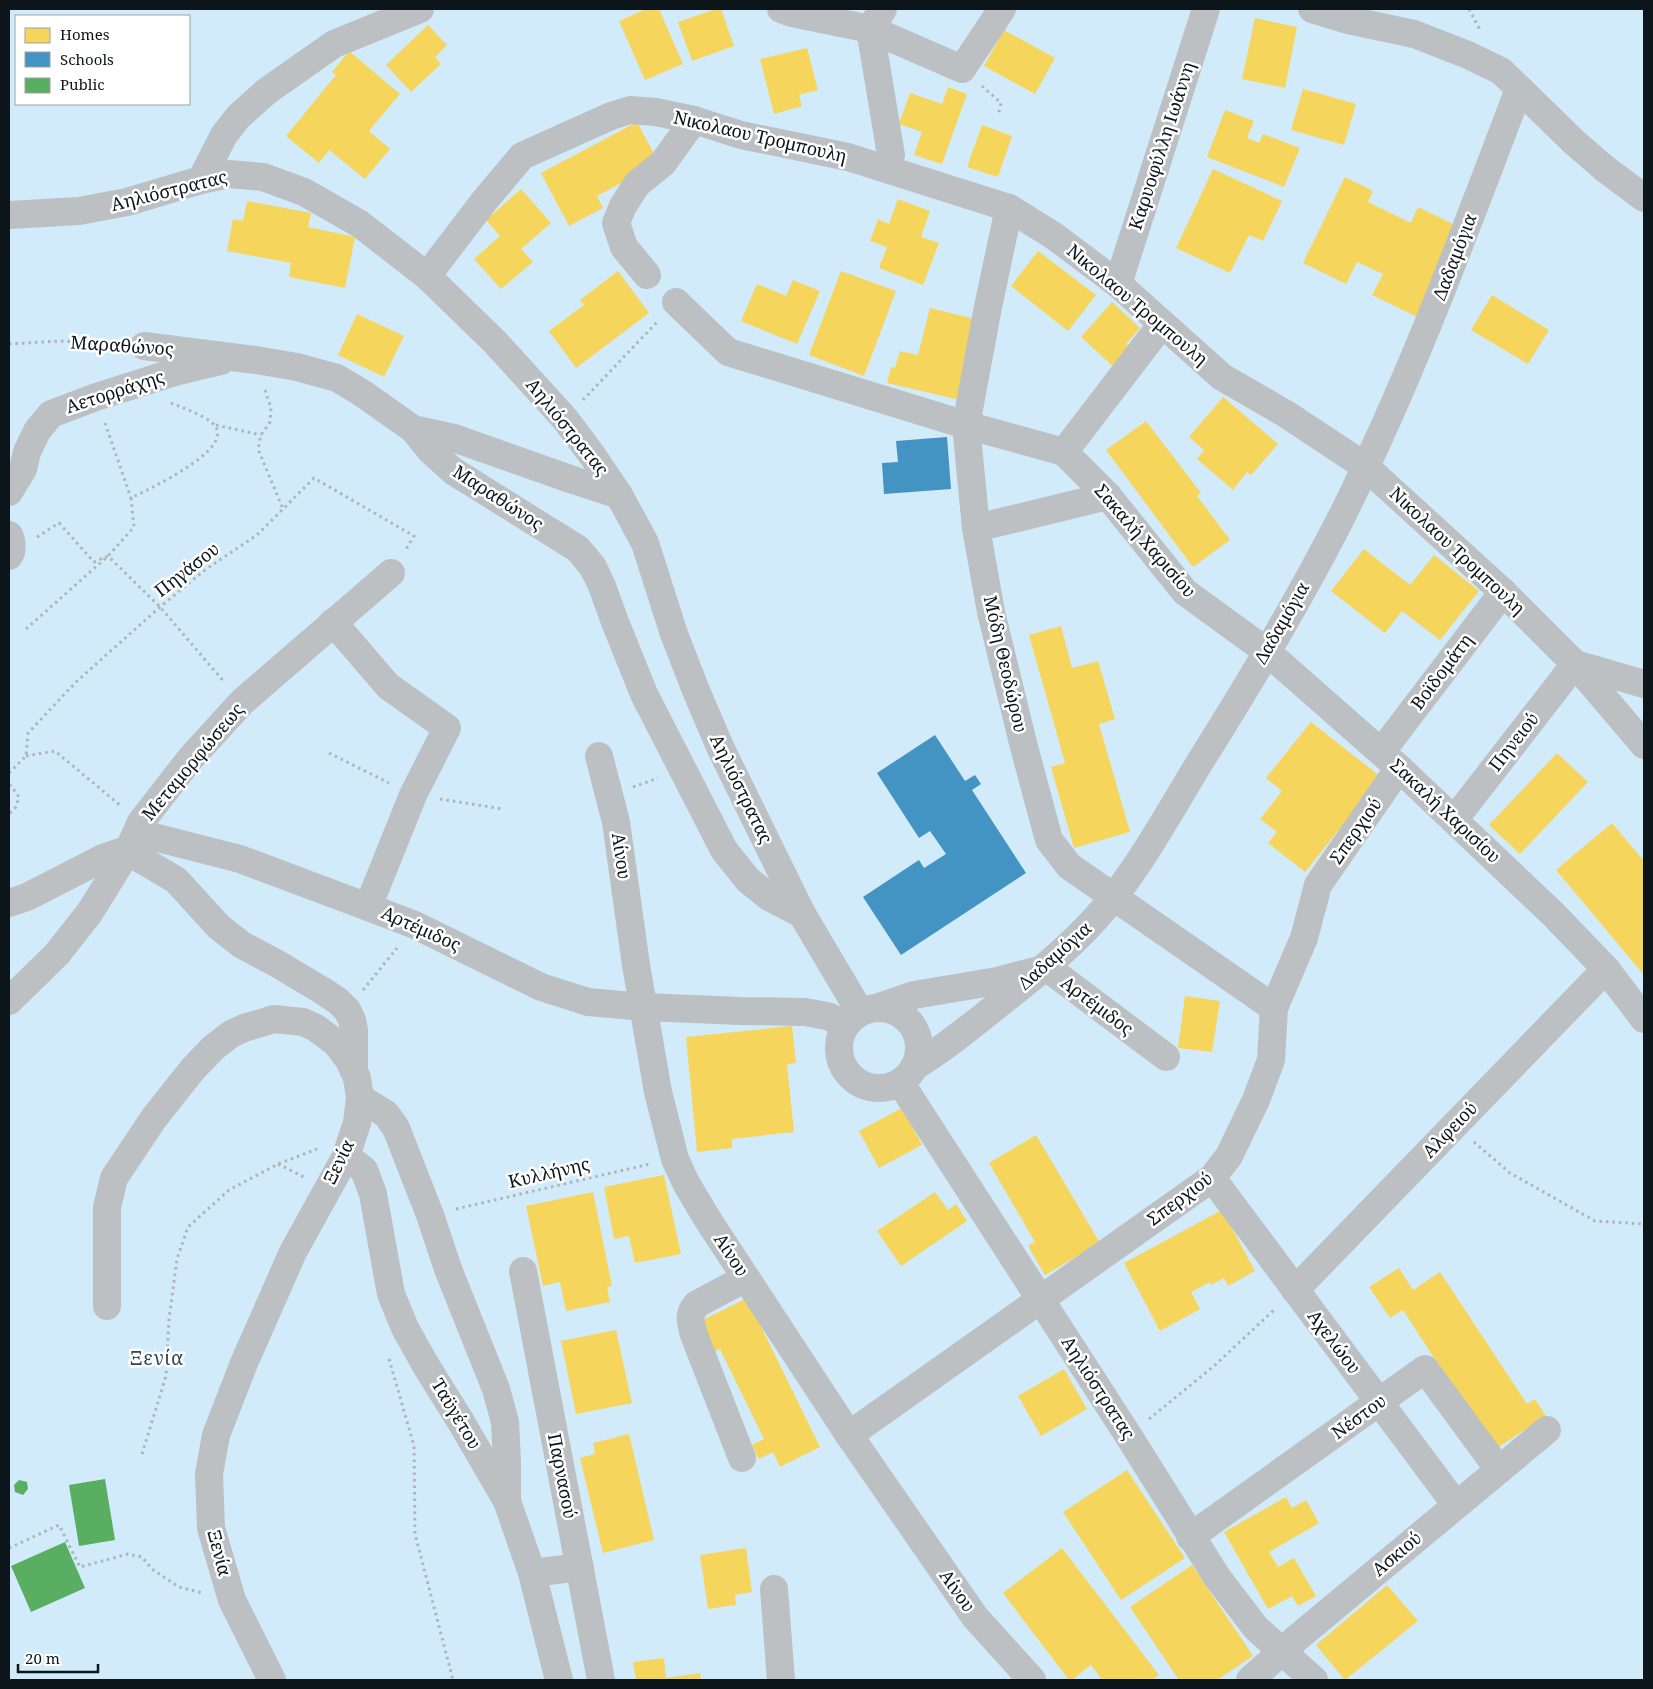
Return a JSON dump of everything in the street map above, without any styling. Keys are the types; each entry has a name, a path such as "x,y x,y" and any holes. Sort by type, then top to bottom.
{"street":[{"path":"201,180 224,135 238,117 267,91 334,44 420,9"},
{"path":"781,9 792,13 877,19 962,70 1002,9"},
{"name":"Καρυοφύλλη Ιωάννη","path":"1118,284 1206,9"},
{"path":"1312,9 1348,20 1414,34 1501,71 1574,142 1604,168 1644,198"},
{"path":"877,19 891,155"},
{"name":"Δαδαμόγια","path":"907,1074 944,1048 1046,968 1072,943 1114,896 1156,835 1237,702 1296,600 1366,467 1437,304 1519,90"},
{"name":"Νικολαου Τρομπουλη","path":"427,276 484,200 522,156 611,116 630,110 656,112 694,120 741,135 848,157 1009,208 1054,236 1118,284 1222,376 1286,414 1366,467 1503,592 1575,664 1644,745"},
{"path":"647,275 624,247 616,223 622,206 637,184 663,163 694,120"},
{"name":"Αηλιόστρατας","path":"9,215 79,211 127,202 201,180 229,174 263,177 304,192 360,224 427,276 495,342 565,419 619,495 645,542 674,634 714,733 802,914 862,1014"},
{"name":"Μόδη Θεοδώρου","path":"1009,208 966,425 976,528 991,612 1049,840 1070,866 1274,1008"},
{"name":"Σακαλή Χαρισίου","path":"676,302 728,352 966,425 1064,452 1108,496 1185,592 1266,651 1391,760 1554,914 1606,969 1644,1019"},
{"path":"1064,452 1162,324"},
{"name":"Μαραθώνος","path":"144,346 246,358 297,367 337,378 362,392 413,430 430,450 453,471 578,549 593,567 644,694 724,850 748,880 769,897 802,914"},
{"name":"Αετορράχης","path":"9,492 23,469 27,452 37,431 51,414 78,403 175,372 246,358"},
{"path":"413,430 454,438 619,495"},
{"path":"976,528 1108,496"},
{"name":"Μεταμορφώσεως","path":"9,1001 57,954 90,912 129,849 141,822 190,759 242,702 391,573"},
{"name":"Βοϊδομάτη","path":"1391,760 1503,592"},
{"path":"333,622 388,686 447,728 413,795 368,907"},
{"path":"1575,664 1644,684"},
{"name":"Πηνειού","path":"1454,820 1575,664"},
{"name":"Αίνου","path":"599,756 616,822 636,965 658,1092 675,1159 695,1198 849,1435 975,1617 1032,1680"},
{"name":"Σπερχιού","path":"849,1435 1212,1178 1229,1156 1256,1100 1271,1060 1274,1008 1304,938 1318,885 1391,760"},
{"name":"Αρτέμιδος","path":"9,902 26,897 103,858 129,849 150,836 240,859 368,907 415,925 541,987 588,1002 644,1007 805,1012 828,1016 862,1014 914,996 997,981 1046,968 1166,1057"},
{"path":"129,849 142,860 176,880 219,927 242,945 338,1001 347,1010 352,1020 354,1030 354,1072"},
{"name":"Αλφειού","path":"1295,1290 1606,969"},
{"path":"893,1010 899,1013 914,1027 918,1040 918,1054 907,1074 887,1087 873,1087 860,1083 849,1075 842,1063 839,1050 840,1036 862,1014 893,1010"},
{"name":"Ξενία","path":"107,1306 107,1207 114,1178 154,1118 192,1070 213,1048 231,1034 261,1022 274,1020 303,1022 316,1028 336,1044 343,1051 354,1072 360,1098 357,1123 346,1156 293,1252 244,1363 216,1435 209,1474 211,1528 232,1600 272,1680"},
{"name":"Αηλιόστρατας","path":"907,1074 1041,1299 1128,1435 1190,1537 1256,1628 1314,1680"},
{"path":"360,1098 386,1114 396,1128 430,1215 448,1270 496,1389 505,1422 507,1502"},
{"name":"Ταϋγέτου","path":"346,1156 364,1170 373,1194 391,1294 405,1328 462,1422 507,1502 532,1573 559,1680"},
{"name":"Αχελώου","path":"1212,1178 1456,1505"},
{"name":"Παρνασού","path":"523,1271 601,1680"},
{"path":"742,1458 694,1335 690,1320 692,1310 697,1304 746,1278"},
{"name":"Νέστου","path":"1190,1537 1425,1369 1499,1470"},
{"name":"Ασκιού","path":"1250,1680 1281,1651 1547,1430"},
{"path":"532,1573 580,1567"},
{"path":"774,1589 781,1680"}],"path":[{"path":"962,70 1001,103 998,116"},
{"path":"565,419 676,302"},
{"name":"Μαραθώνος","path":"9,344 60,341 144,346"},
{"path":"246,358 272,408 270,422 261,435 258,449 283,509"},
{"path":"146,382 158,398 192,411 215,425 261,435"},
{"path":"131,498 172,479 208,451 216,443 219,434 215,425"},
{"path":"26,629 108,556 134,527 131,498 110,436"},
{"name":"Πηγάσου","path":"26,756 28,734 76,682 160,607 205,570 257,535 314,478 414,536"},
{"path":"9,549 59,523 94,562 108,556"},
{"path":"108,556 160,607 242,702"},
{"path":"9,773 26,756 55,751 141,822"},
{"path":"609,796 683,769"},
{"path":"9,785 19,797 16,807 9,814"},
{"path":"347,1010 415,925"},
{"path":"1455,1125 1510,1173 1595,1221 1644,1224"},
{"path":"142,1454 166,1376 168,1319 177,1259 188,1227 229,1190 278,1164 325,1146 346,1156"},
{"name":"Κυλλήνης","path":"430,1215 675,1159"},
{"path":"1128,1435 1177,1398 1214,1366 1295,1290"},
{"path":"405,1328 389,1337 387,1352 414,1446 415,1534 453,1680"},
{"path":"9,1548 59,1525 80,1567 128,1554 142,1558 152,1568 179,1587 232,1600"}],"shaded area":[{"path":"9,9 1644,9 1644,1680 9,1680"}],"building: Homes":[{"path":"646,9 659,9 683,64 645,80 619,21"},
{"path":"721,9 734,46 692,61 678,22"},
{"path":"1255,18 1297,27 1285,88 1242,79"},
{"path":"428,25 447,45 435,57 441,64 411,92 386,65"},
{"path":"1004,30 1055,58 1035,94 984,66"},
{"path":"807,48 818,90 799,95 802,106 774,114 760,59"},
{"path":"349,51 400,94 369,131 390,149 365,179 329,150 319,163 286,136 336,75 332,72"},
{"path":"948,87 967,94 942,164 914,155 922,132 899,124 910,93 942,104"},
{"path":"1303,89 1356,104 1344,145 1291,130"},
{"path":"1225,110 1254,121 1247,138 1259,143 1263,134 1300,148 1284,187 1207,157"},
{"path":"637,122 659,163 597,196 603,208 569,226 541,173"},
{"path":"982,125 1012,136 998,177 967,167"},
{"path":"1213,169 1282,201 1263,241 1249,235 1230,273 1176,248"},
{"path":"1345,177 1373,191 1368,202 1411,223 1418,207 1463,229 1419,318 1372,295 1383,274 1357,262 1346,284 1303,263"},
{"path":"521,189 551,223 521,249 533,262 501,289 474,259 500,236 486,220"},
{"path":"898,199 930,211 921,237 939,243 923,285 879,268 887,247 870,241 878,219 889,224"},
{"path":"247,201 311,213 308,227 355,237 345,288 289,277 291,263 227,251 233,219 243,221"},
{"path":"1038,251 1096,295 1068,331 1011,286"},
{"path":"618,271 649,313 576,368 549,331 584,305 580,300"},
{"path":"841,271 896,291 864,376 809,355"},
{"path":"793,280 820,291 797,344 741,321 757,284 786,296"},
{"path":"1492,295 1549,330 1528,364 1471,330"},
{"path":"1112,302 1140,328 1126,344 1134,352 1117,370 1081,337"},
{"path":"930,308 975,319 960,400 887,383 891,367 895,368 900,351 918,355"},
{"path":"357,314 404,336 384,377 338,355"},
{"path":"1223,397 1278,444 1251,475 1247,472 1233,490 1197,459 1204,450 1189,437"},
{"path":"1146,421 1201,493 1197,496 1230,540 1193,567 1106,450"},
{"path":"1364,549 1410,585 1434,555 1479,591 1440,640 1402,611 1385,633 1331,591"},
{"path":"1061,626 1072,668 1098,661 1115,719 1099,724 1130,832 1074,848 1051,767 1065,763 1029,635"},
{"path":"1311,722 1381,777 1305,872 1268,843 1277,832 1260,819 1282,791 1266,778"},
{"path":"1557,753 1588,782 1520,854 1489,825"},
{"path":"1612,823 1644,861 1644,975 1556,870"},
{"path":"1185,996 1220,1001 1212,1052 1178,1048"},
{"path":"792,1026 796,1063 787,1064 794,1132 732,1139 732,1148 697,1152 686,1037"},
{"path":"902,1108 922,1145 879,1168 859,1131"},
{"path":"1036,1135 1100,1243 1045,1275 1028,1246 1035,1242 989,1163"},
{"path":"664,1175 681,1254 635,1263 629,1236 614,1239 604,1187"},
{"path":"593,1192 612,1286 607,1287 610,1302 566,1311 560,1282 543,1286 526,1206"},
{"path":"935,1192 948,1210 956,1204 967,1221 901,1266 877,1231"},
{"path":"1222,1210 1255,1271 1228,1286 1224,1278 1211,1285 1210,1282 1191,1292 1200,1309 1160,1331 1124,1263"},
{"path":"1399,1268 1413,1290 1440,1272 1527,1404 1535,1399 1546,1416 1494,1450 1403,1310 1390,1318 1369,1287"},
{"path":"747,1298 820,1447 780,1467 773,1452 759,1459 752,1445 764,1439 720,1349 714,1352 699,1322"},
{"path":"616,1330 632,1403 576,1414 561,1341"},
{"path":"1064,1369 1087,1409 1041,1436 1018,1396"},
{"path":"629,1434 654,1540 603,1553 580,1458 595,1454 593,1443"},
{"path":"1127,1470 1185,1558 1121,1600 1063,1512"},
{"path":"1286,1497 1292,1508 1306,1500 1319,1523 1269,1552 1278,1567 1294,1558 1316,1596 1298,1606 1292,1596 1268,1609 1224,1532"},
{"path":"746,1548 752,1592 735,1595 736,1605 708,1609 700,1555"},
{"path":"1062,1548 1159,1675 1152,1680 1102,1680 1091,1665 1072,1680 1069,1680 1003,1593"},
{"path":"1192,1565 1253,1656 1217,1680 1179,1680 1130,1607"},
{"path":"1387,1585 1418,1621 1345,1680 1316,1645"},
{"path":"664,1658 666,1678 700,1673 701,1680 636,1680 633,1662"}],"building: Schools":[{"path":"947,437 951,489 884,494 882,463 898,462 896,441"},
{"path":"935,735 965,781 975,775 981,784 972,790 1026,873 901,955 863,897 919,860 924,868 946,854 930,831 919,838 877,773"}],"building: Public":[{"path":"105,1479 115,1540 79,1546 69,1485"},
{"path":"19,1480 27,1482 28,1489 23,1495 15,1492 14,1485"},
{"path":"65,1542 85,1588 31,1612 11,1566"}],"district":[{"name":"Ξενία","path":"157,1358"}]}
